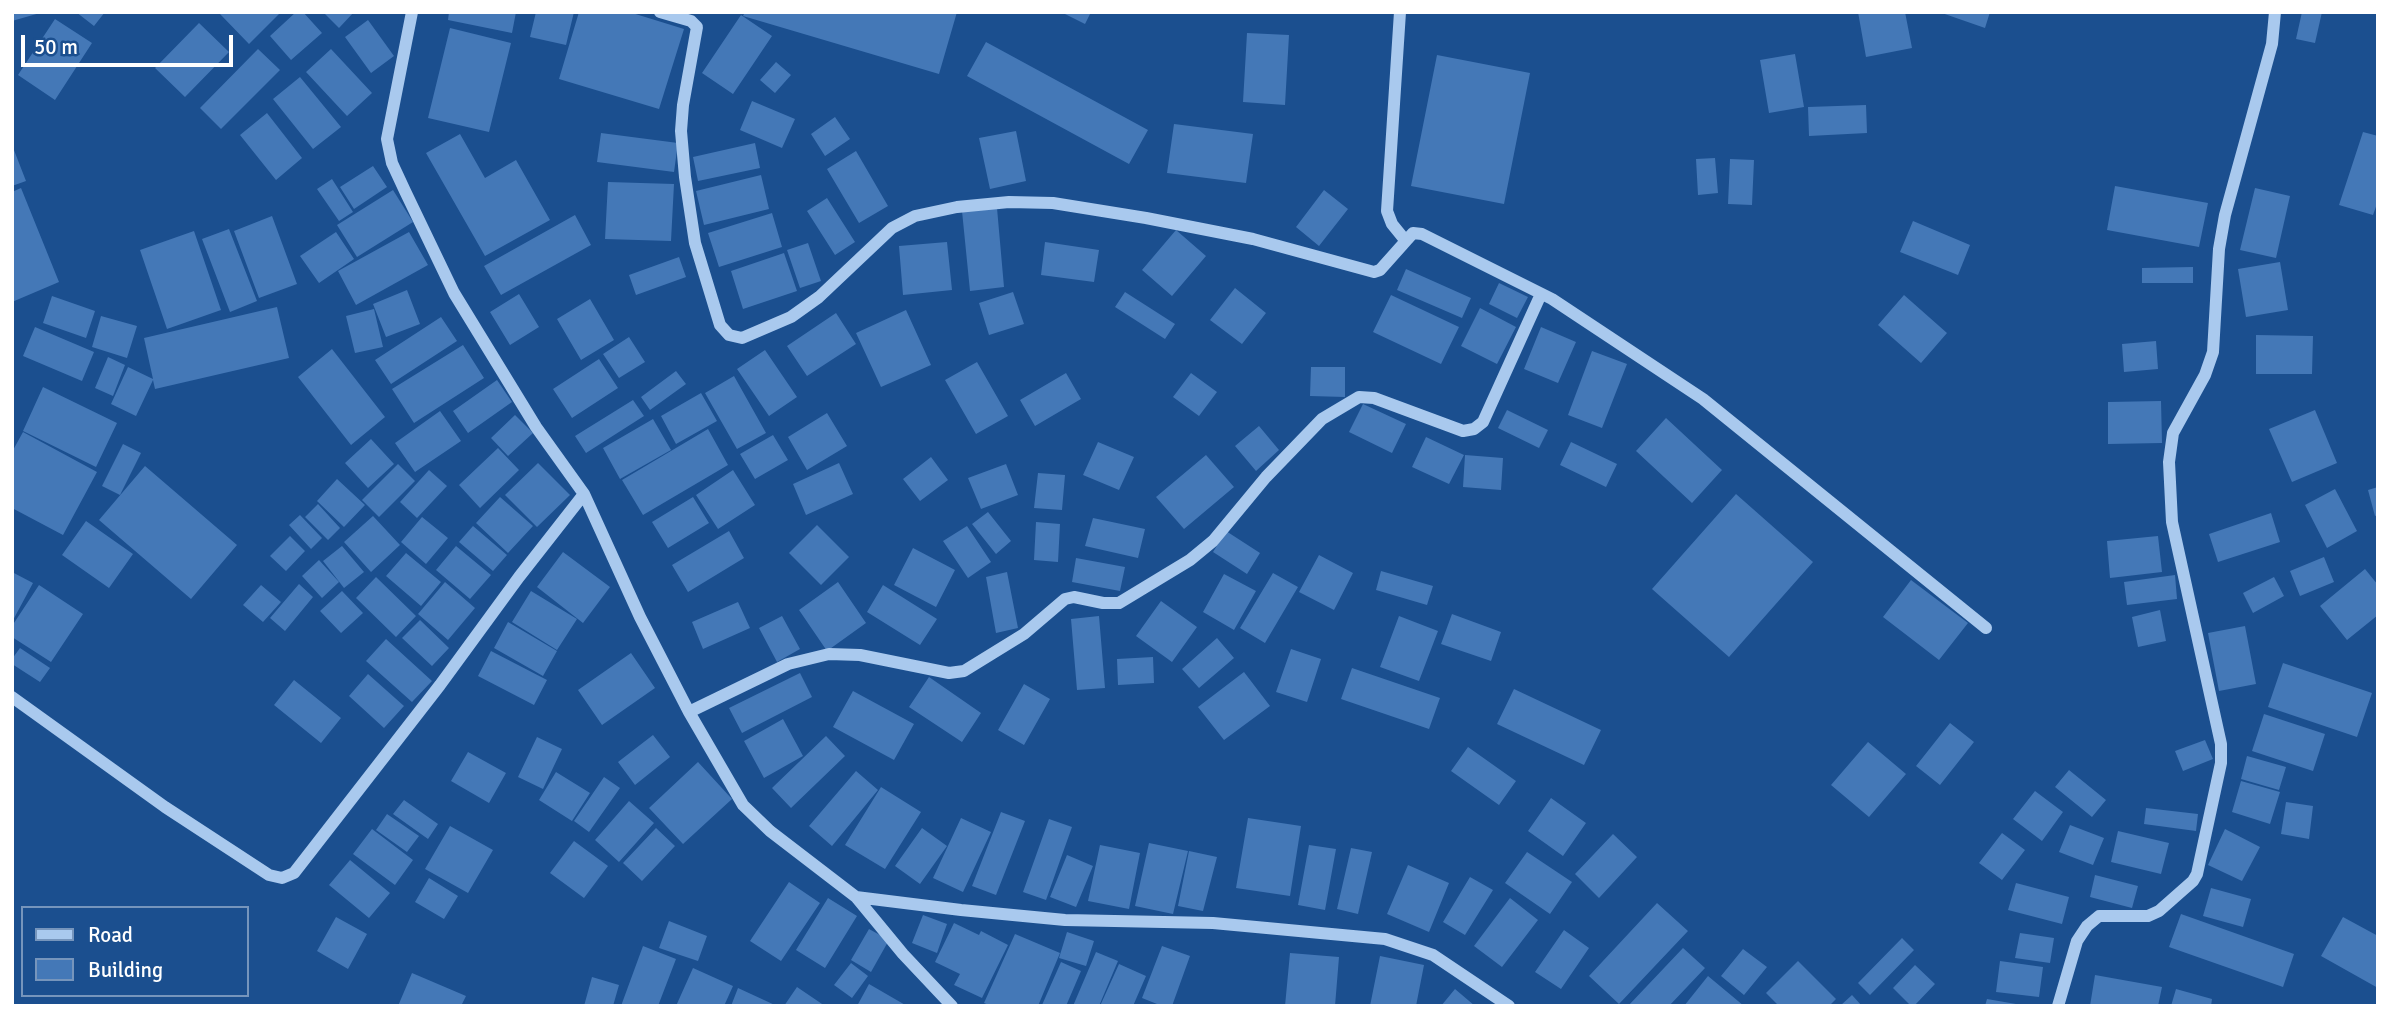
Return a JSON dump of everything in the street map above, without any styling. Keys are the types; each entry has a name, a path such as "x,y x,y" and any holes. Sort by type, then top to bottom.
{"street":[{"path":"412,12 387,139 392,163 454,293 536,427 584,495 640,617 689,712 743,805 770,831 856,897 903,954 952,1006"},
{"path":"660,12 691,21 697,27 686,78 682,118 685,177 695,243 720,325 730,335 742,338 791,317 819,297 891,228 915,216 957,207 1009,201 1066,205 1253,239 1374,272 1380,270 1413,233 1422,234 1541,294 1703,399 1986,628"},
{"path":"1400,12 1387,211 1392,224 1405,240"},
{"path":"2058,1006 2077,941 2087,926 2099,916 2148,916 2159,911 2193,881 2203,849 2221,763 2221,744 2172,522 2169,462 2173,433 2205,375 2213,352 2219,249 2225,215 2272,44 2275,12"},
{"path":"689,712 788,664 829,654 860,655 949,673 964,671 1024,634 1065,599 1074,597 1103,603 1119,603 1190,560 1213,541 1266,477 1322,419 1359,397 1374,398 1462,431 1474,429 1483,422 1541,294"},
{"path":"12,697 165,807 269,875 282,878 294,873 584,495"},
{"path":"856,897 1065,919 1213,923 1385,939 1433,955 1509,1006"}],"building":[{"path":"12,12 40,12 40,13 12,21"},
{"path":"76,12 105,12 94,26"},
{"path":"221,12 281,12 249,44"},
{"path":"296,12 303,12 322,33 291,60 270,36"},
{"path":"323,12 354,12 339,28"},
{"path":"449,12 516,12 512,33 448,20"},
{"path":"536,12 574,12 566,45 530,37"},
{"path":"579,12 629,12 684,29 659,109 559,79"},
{"path":"745,12 957,12 939,74 743,16"},
{"path":"1061,12 1091,12 1085,24"},
{"path":"1858,12 1905,12 1912,48 1866,57"},
{"path":"1939,12 1990,12 1985,28"},
{"path":"2302,12 2322,12 2315,43 2296,39"},
{"path":"741,15 772,36 733,94 702,73"},
{"path":"55,19 92,43 55,100 18,75"},
{"path":"368,20 394,56 371,73 345,37"},
{"path":"199,23 229,52 185,97 155,68"},
{"path":"450,28 511,43 489,132 428,118"},
{"path":"1247,33 1289,35 1285,105 1243,102"},
{"path":"986,42 1148,130 1129,164 967,76"},
{"path":"258,49 280,70 221,129 200,108"},
{"path":"331,49 372,93 347,116 306,72"},
{"path":"1795,54 1804,107 1769,113 1760,60"},
{"path":"1437,55 1530,73 1504,204 1411,186"},
{"path":"776,62 791,75 775,93 760,80"},
{"path":"300,77 341,127 313,149 273,99"},
{"path":"752,101 795,119 782,148 740,130"},
{"path":"1866,105 1867,133 1809,136 1808,107"},
{"path":"267,113 302,158 276,180 240,135"},
{"path":"835,117 850,139 825,156 811,134"},
{"path":"1174,124 1253,134 1246,183 1167,173"},
{"path":"1016,131 1026,181 990,189 979,138"},
{"path":"2363,132 2378,136 2378,201 2373,215 2339,205"},
{"path":"601,133 678,143 674,172 597,162"},
{"path":"460,134 485,178 516,160 550,220 485,256 426,153"},
{"path":"755,143 760,168 698,181 693,157"},
{"path":"12,145 26,181 12,186"},
{"path":"856,151 888,206 859,223 827,169"},
{"path":"1715,158 1718,193 1698,195 1696,159"},
{"path":"1730,159 1754,160 1752,205 1728,204"},
{"path":"373,166 387,187 354,209 340,187"},
{"path":"761,175 769,209 704,225 696,191"},
{"path":"332,179 353,212 339,221 317,189"},
{"path":"608,182 674,184 671,241 605,239"},
{"path":"2115,186 2208,203 2199,247 2107,230"},
{"path":"21,188 59,282 12,302 12,192"},
{"path":"2255,188 2290,196 2276,258 2240,250"},
{"path":"393,190 413,222 357,257 337,225"},
{"path":"1324,190 1348,209 1319,246 1296,227"},
{"path":"827,198 855,242 835,255 807,211"},
{"path":"997,208 1004,287 970,291 962,211"},
{"path":"772,213 782,247 719,267 708,233"},
{"path":"575,215 591,245 501,295 484,266"},
{"path":"272,216 297,284 259,298 234,231"},
{"path":"1913,221 1970,245 1958,275 1900,252"},
{"path":"229,229 257,301 230,312 202,239"},
{"path":"1176,230 1206,256 1172,296 1142,270"},
{"path":"194,231 221,310 167,329 140,250"},
{"path":"336,232 354,259 319,283 300,256"},
{"path":"409,232 428,265 356,305 338,271"},
{"path":"947,242 952,290 903,295 899,246"},
{"path":"1045,242 1099,250 1094,282 1041,275"},
{"path":"808,243 821,281 800,288 787,250"},
{"path":"784,253 797,291 743,309 731,271"},
{"path":"679,257 686,277 636,295 629,275"},
{"path":"2280,262 2288,310 2246,317 2238,269"},
{"path":"2193,267 2193,283 2142,283 2142,268"},
{"path":"1406,269 1471,298 1462,318 1397,290"},
{"path":"1499,283 1528,297 1517,318 1489,304"},
{"path":"1235,288 1266,313 1242,344 1210,320"},
{"path":"407,290 420,324 386,337 373,304"},
{"path":"1013,292 1024,324 989,335 979,303"},
{"path":"1125,292 1175,324 1165,339 1115,307"},
{"path":"519,294 539,327 510,345 490,312"},
{"path":"1391,295 1459,327 1441,364 1373,332"},
{"path":"1904,295 1947,333 1921,363 1878,325"},
{"path":"52,296 95,311 86,338 43,323"},
{"path":"590,299 614,340 581,360 557,319"},
{"path":"277,307 289,358 155,389 153,380 136,416 111,404 128,367 153,379 144,338"},
{"path":"1480,308 1516,327 1497,364 1461,346"},
{"path":"374,309 383,347 355,353 346,316"},
{"path":"906,310 931,365 881,387 856,333"},
{"path":"836,313 856,344 807,376 787,346"},
{"path":"101,316 137,326 127,358 92,347"},
{"path":"441,317 457,341 391,384 375,360"},
{"path":"35,327 94,352 82,381 23,356"},
{"path":"1541,327 1576,342 1558,383 1524,369"},
{"path":"2256,335 2313,336 2312,374 2256,374"},
{"path":"629,337 645,362 619,378 603,354"},
{"path":"2156,341 2158,369 2124,372 2122,344"},
{"path":"463,345 484,378 414,423 392,389"},
{"path":"332,349 385,417 351,445 298,377"},
{"path":"765,350 797,397 769,416 737,369"},
{"path":"1592,351 1627,364 1602,428 1568,415"},
{"path":"108,357 125,365 113,396 95,388"},
{"path":"599,359 618,388 572,418 553,389"},
{"path":"977,362 1008,416 976,434 945,380"},
{"path":"1311,367 1345,367 1345,397 1310,396"},
{"path":"676,371 686,384 650,410 641,397"},
{"path":"1066,373 1081,399 1035,426 1020,400"},
{"path":"1191,373 1217,392 1199,416 1173,397"},
{"path":"734,376 766,433 737,449 705,393"},
{"path":"497,380 512,402 468,433 453,411"},
{"path":"43,387 117,423 96,467 23,431"},
{"path":"701,393 717,421 676,444 661,416"},
{"path":"633,400 644,416 586,453 575,436"},
{"path":"2161,401 2162,443 2108,444 2108,402"},
{"path":"1363,404 1406,424 1392,453 1349,432"},
{"path":"1507,410 1548,430 1539,448 1498,428"},
{"path":"2315,410 2337,463 2292,482 2269,429"},
{"path":"440,411 461,441 415,472 395,443"},
{"path":"827,413 847,446 807,470 788,437"},
{"path":"515,415 533,433 508,456 491,438"},
{"path":"1666,418 1722,470 1692,503 1636,451"},
{"path":"653,419 671,450 620,479 603,448"},
{"path":"1259,426 1279,450 1256,471 1235,446"},
{"path":"708,429 728,465 643,515 622,480"},
{"path":"23,432 97,472 63,535 12,508 12,452"},
{"path":"773,435 788,460 755,479 740,454"},
{"path":"1426,437 1464,455 1449,484 1412,467"},
{"path":"371,439 394,464 368,488 345,463"},
{"path":"1098,442 1134,457 1119,490 1083,475"},
{"path":"1571,442 1617,464 1606,487 1560,465"},
{"path":"123,444 141,453 120,495 102,486"},
{"path":"498,448 519,470 480,508 459,485"},
{"path":"1206,455 1234,487 1184,529 1156,497"},
{"path":"1465,455 1503,458 1501,490 1463,487"},
{"path":"931,457 948,480 920,501 903,479"},
{"path":"538,463 570,495 537,527 505,495"},
{"path":"839,463 853,494 806,515 793,484"},
{"path":"398,464 415,481 379,517 362,500"},
{"path":"1006,464 1018,495 981,509 968,478"},
{"path":"145,466 237,545 191,599 99,520"},
{"path":"429,470 447,486 417,518 400,502"},
{"path":"733,470 755,505 718,529 696,495"},
{"path":"1038,473 1065,475 1062,510 1034,508"},
{"path":"337,479 365,505 344,527 317,501"},
{"path":"2378,487 2378,515 2375,516 2368,490"},
{"path":"2335,489 2357,531 2327,548 2305,505"},
{"path":"1736,494 1813,562 1729,657 1652,589"},
{"path":"500,497 533,526 508,553 476,523"},
{"path":"693,497 709,523 668,548 652,522"},
{"path":"318,504 340,528 328,540 305,517"},
{"path":"988,512 1011,541 996,554 972,524"},
{"path":"2271,513 2280,542 2218,562 2209,534"},
{"path":"300,515 322,538 311,549 289,525"},
{"path":"373,516 400,545 371,572 344,542"},
{"path":"422,517 448,538 426,564 401,542"},
{"path":"1093,518 1145,529 1138,558 1085,546"},
{"path":"86,521 133,554 109,588 62,555"},
{"path":"1036,522 1060,524 1058,562 1034,560"},
{"path":"817,525 849,557 821,585 789,553"},
{"path":"473,526 507,555 493,571 459,542"},
{"path":"967,526 991,562 968,578 943,541"},
{"path":"729,531 744,558 688,592 672,565"},
{"path":"1226,531 1260,553 1247,574 1213,552"},
{"path":"290,536 305,551 286,571 270,556"},
{"path":"2158,536 2162,572 2110,578 2107,541"},
{"path":"342,546 364,572 344,588 323,561"},
{"path":"456,546 491,575 470,599 436,570"},
{"path":"913,548 955,570 936,607 894,585"},
{"path":"563,552 610,587 583,623 537,587"},
{"path":"406,553 441,582 421,606 386,576"},
{"path":"1319,555 1353,573 1334,610 1299,592"},
{"path":"2324,557 2334,582 2300,596 2290,571"},
{"path":"1076,558 1125,567 1120,591 1072,582"},
{"path":"319,560 339,582 322,598 302,576"},
{"path":"2365,569 2378,585 2378,615 2347,640 2320,606"},
{"path":"1381,571 1433,586 1427,605 1376,590"},
{"path":"12,572 33,583 12,622"},
{"path":"1007,572 1018,628 996,633 986,577"},
{"path":"1273,573 1298,587 1265,643 1240,628"},
{"path":"1224,574 1256,591 1234,630 1203,612"},
{"path":"2175,575 2177,599 2127,605 2124,582"},
{"path":"376,577 416,616 396,637 356,598"},
{"path":"2274,577 2284,596 2253,613 2243,593"},
{"path":"1911,580 1968,623 1939,660 1883,617"},
{"path":"445,582 475,608 448,640 418,614"},
{"path":"838,582 866,623 827,651 799,610"},
{"path":"299,584 313,597 285,631 270,618"},
{"path":"39,585 83,614 51,662 12,637 12,626"},
{"path":"261,585 281,602 263,622 243,605"},
{"path":"883,585 937,619 920,645 867,612"},
{"path":"342,591 363,613 341,633 320,611"},
{"path":"531,591 577,619 557,650 512,622"},
{"path":"1161,601 1197,627 1172,662 1136,636"},
{"path":"738,602 750,628 703,649 692,622"},
{"path":"2160,610 2166,641 2138,647 2132,617"},
{"path":"1452,614 1501,632 1491,661 1441,644"},
{"path":"782,616 800,649 777,662 759,628"},
{"path":"1099,616 1105,688 1077,690 1071,619"},
{"path":"1399,616 1438,631 1419,681 1380,667"},
{"path":"420,620 449,648 432,666 402,638"},
{"path":"508,622 557,651 543,676 494,648"},
{"path":"2245,626 2256,684 2219,691 2208,633"},
{"path":"1217,638 1234,658 1199,688 1182,669"},
{"path":"386,639 432,681 412,702 366,661"},
{"path":"20,648 50,668 40,682 12,664 12,659"},
{"path":"1291,649 1321,659 1307,702 1276,692"},
{"path":"491,651 547,680 534,705 478,676"},
{"path":"631,653 655,688 602,725 578,690"},
{"path":"1153,657 1154,683 1118,685 1117,659"},
{"path":"2283,663 2372,693 2357,737 2268,707"},
{"path":"1352,668 1440,698 1429,729 1341,699"},
{"path":"1244,672 1270,706 1224,740 1198,707"},
{"path":"800,673 812,697 742,733 729,708"},
{"path":"368,674 404,706 384,728 349,696"},
{"path":"929,677 981,713 962,742 909,707"},
{"path":"294,680 341,718 321,743 274,705"},
{"path":"1024,684 1050,699 1024,745 998,730"},
{"path":"1514,689 1601,730 1584,765 1497,724"},
{"path":"853,691 914,724 894,760 833,727"},
{"path":"2264,714 2325,734 2313,771 2252,751"},
{"path":"783,719 803,756 764,778 744,741"},
{"path":"1950,723 1974,742 1940,785 1916,766"},
{"path":"653,735 670,757 635,785 618,762"},
{"path":"826,736 845,756 791,808 772,788"},
{"path":"537,737 562,749 543,789 518,777"},
{"path":"2205,740 2213,759 2183,771 2175,751"},
{"path":"1868,742 1906,774 1869,817 1831,785"},
{"path":"1468,747 1516,781 1499,805 1451,771"},
{"path":"468,752 506,773 489,803 451,781"},
{"path":"2247,756 2286,767 2279,790 2241,779"},
{"path":"698,762 732,799 683,844 649,808"},
{"path":"2069,770 2106,800 2092,817 2055,787"},
{"path":"856,771 878,790 832,846 809,826"},
{"path":"556,772 590,793 572,821 539,800"},
{"path":"604,777 620,788 589,832 574,821"},
{"path":"2241,781 2280,792 2270,824 2232,812"},
{"path":"881,787 921,812 885,869 845,845"},
{"path":"2035,791 2063,812 2042,841 2013,819"},
{"path":"1551,798 1586,823 1563,856 1528,831"},
{"path":"404,800 438,824 428,839 393,814"},
{"path":"629,801 654,823 619,862 595,840"},
{"path":"2286,802 2313,806 2309,839 2281,834"},
{"path":"2146,808 2198,814 2196,831 2144,824"},
{"path":"1001,812 1025,821 996,895 972,886"},
{"path":"387,814 419,836 407,852 376,830"},
{"path":"961,818 991,832 963,892 933,878"},
{"path":"1248,818 1301,826 1290,896 1236,888"},
{"path":"1049,819 1072,827 1046,900 1023,892"},
{"path":"2070,825 2104,838 2093,865 2059,852"},
{"path":"450,826 493,850 468,893 425,869"},
{"path":"656,828 675,846 642,881 623,863"},
{"path":"922,828 947,846 920,884 895,866"},
{"path":"372,829 413,860 395,885 353,854"},
{"path":"2225,829 2260,847 2242,881 2208,865"},
{"path":"2118,831 2169,843 2161,874 2111,862"},
{"path":"2002,833 2025,850 2002,880 1979,863"},
{"path":"1613,834 1637,857 1599,898 1575,874"},
{"path":"574,841 608,866 584,898 550,873"},
{"path":"1149,843 1188,851 1173,914 1135,906"},
{"path":"1100,845 1140,853 1129,909 1088,901"},
{"path":"1309,845 1336,849 1325,910 1298,905"},
{"path":"1351,848 1372,852 1358,914 1337,909"},
{"path":"1189,851 1217,857 1203,911 1178,906"},
{"path":"1527,852 1572,882 1550,914 1505,883"},
{"path":"1067,855 1093,866 1076,907 1050,897"},
{"path":"350,860 390,893 369,918 329,885"},
{"path":"1408,865 1449,883 1429,932 1387,914"},
{"path":"2095,875 2138,886 2132,908 2090,897"},
{"path":"1470,877 1493,890 1465,935 1443,922"},
{"path":"429,878 458,896 444,919 415,902"},
{"path":"789,882 820,903 781,961 750,941"},
{"path":"2016,883 2069,897 2062,924 2008,910"},
{"path":"2211,888 2251,899 2243,927 2203,916"},
{"path":"828,898 857,916 825,968 796,950"},
{"path":"1510,898 1538,920 1502,967 1474,946"},
{"path":"1657,903 1688,931 1619,1004 1589,976"},
{"path":"2181,914 2294,954 2283,987 2169,947"},
{"path":"923,915 947,924 937,953 912,943"},
{"path":"336,917 367,934 348,969 317,951"},
{"path":"2343,917 2378,936 2378,988 2321,956"},
{"path":"669,921 707,936 698,961 659,948"},
{"path":"954,923 979,935 981,931 1008,945 982,998 954,985 960,974 935,962"},
{"path":"869,929 889,940 871,972 851,960"},
{"path":"1564,930 1589,948 1561,989 1535,972"},
{"path":"1067,932 1094,941 1086,966 1059,958"},
{"path":"2020,933 2054,938 2050,963 2015,958"},
{"path":"1015,934 1060,953 1038,1006 991,1006 984,1003"},
{"path":"1902,938 1914,950 1870,995 1858,983"},
{"path":"643,946 676,959 658,1006 621,1006"},
{"path":"1162,946 1190,956 1172,1006 1162,1006 1142,998"},
{"path":"1683,948 1705,968 1669,1006 1628,1006"},
{"path":"1743,949 1767,967 1744,995 1721,976"},
{"path":"1096,952 1118,961 1099,1006 1073,1006"},
{"path":"1290,953 1339,957 1335,1006 1285,1006"},
{"path":"1380,956 1424,965 1416,1006 1370,1006"},
{"path":"1798,961 1836,999 1829,1006 1779,1006 1766,993"},
{"path":"2000,961 2043,967 2039,997 1996,992"},
{"path":"1061,962 1081,971 1066,1006 1042,1005"},
{"path":"851,963 868,976 852,998 834,985"},
{"path":"1119,964 1146,976 1133,1006 1100,1006"},
{"path":"1915,965 1935,984 1911,1006 1893,988"},
{"path":"693,968 733,986 724,1006 676,1006"},
{"path":"412,973 466,996 461,1006 398,1006"},
{"path":"2095,975 2162,987 2158,1006 2090,1006"},
{"path":"1708,976 1744,1006 1684,1006"},
{"path":"592,977 619,985 613,1006 584,1006"},
{"path":"869,984 907,1006 857,1006"},
{"path":"797,987 825,1006 784,1006"},
{"path":"738,988 777,1006 731,1006"},
{"path":"1455,989 1475,1006 1441,1006"},
{"path":"2176,989 2212,999 2211,1006 2171,1006"},
{"path":"1852,995 1862,1006 1840,1006"},
{"path":"1987,999 2016,1004 1985,1006"}]}
